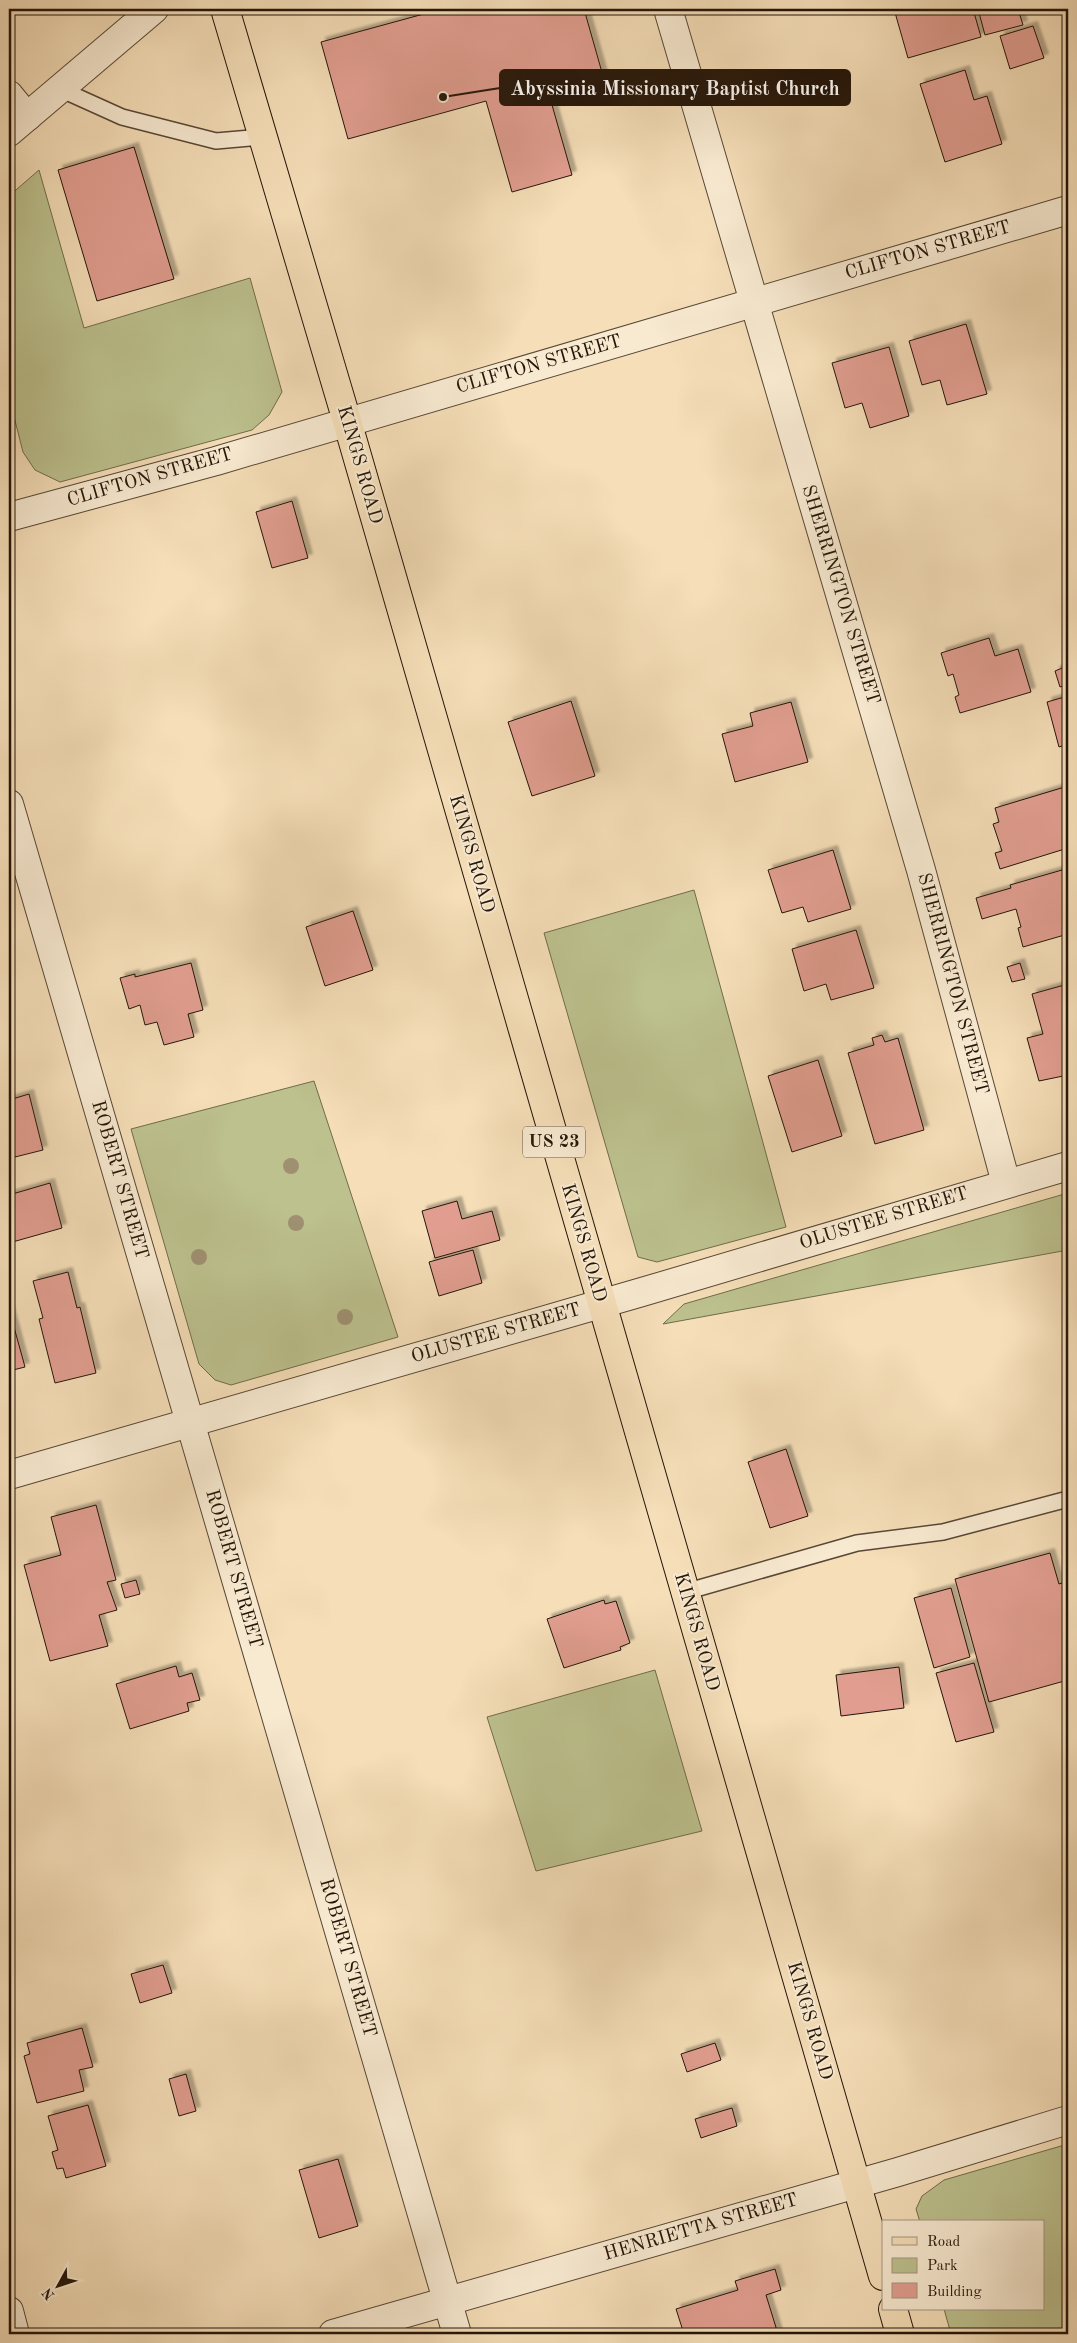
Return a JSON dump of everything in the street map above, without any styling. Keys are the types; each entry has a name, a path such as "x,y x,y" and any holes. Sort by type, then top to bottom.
{"main road":[{"name":"KINGS ROAD","path":"225,9 347,421 882,2273"},
{"path":"893,2310 900,2334"}],"street":[{"path":"9,95 18,124 154,9"},
{"name":"SHERRINGTON STREET","path":"668,9 921,870 1006,1183"},
{"name":"CLIFTON STREET","path":"9,517 216,460 1068,210"},
{"name":"ROBERT STREET","path":"9,804 457,2334"},
{"name":"OLUSTEE STREET","path":"9,1474 601,1304 1068,1166"},
{"name":"HENRIETTA STREET","path":"333,2334 856,2184 1068,2120"},
{"path":"9,2311 15,2334"}],"lane":[{"path":"60,89 122,117 216,141 262,137"},
{"path":"685,1592 857,1543 943,1532 1068,1499"}],"green space":[{"path":"39,170 84,328 250,278 282,392 269,415 252,430 60,482 35,470 23,452 9,397 9,196"},
{"path":"694,890 786,1227 657,1262 638,1257 544,933"},
{"path":"314,1081 398,1337 231,1385 215,1380 199,1364 131,1129"},
{"path":"1068,1193 1068,1250 663,1324 684,1304"},
{"path":"655,1670 702,1831 536,1871 487,1717"},
{"path":"1068,2144 1068,2334 951,2334 944,2310 1044,2310 1044,2220 919,2220 916,2209 922,2196 944,2180"}],"building":[{"path":"442,9 584,9 605,83 566,94 562,79 546,84 572,175 512,192 486,101 348,139 321,42"},
{"path":"894,9 973,9 981,37 908,58"},
{"path":"978,9 1018,9 1023,25 985,35"},
{"path":"1033,26 1044,58 1010,69 1000,36"},
{"path":"965,70 974,100 987,96 1002,144 945,162 920,84"},
{"path":"134,147 174,279 97,301 58,170"},
{"path":"966,324 987,394 947,405 940,380 922,385 909,341"},
{"path":"889,347 909,416 870,428 862,403 845,408 832,363"},
{"path":"292,501 308,558 272,568 256,512"},
{"path":"989,638 995,656 1018,649 1031,692 960,713 955,697 959,695 953,674 948,676 941,653"},
{"path":"1067,666 1068,684 1060,687 1055,671"},
{"path":"1068,696 1068,744 1059,747 1047,702"},
{"path":"571,701 595,776 532,796 508,722"},
{"path":"791,702 808,762 735,782 722,734 753,726 750,713"},
{"path":"1068,786 1068,848 1000,869 995,853 1002,851 993,824 999,822 995,808"},
{"path":"833,850 851,909 808,922 803,907 782,913 768,870"},
{"path":"1062,870 1068,889 1068,934 1023,947 1018,928 1021,927 1016,909 982,919 976,898 1011,888 1010,885"},
{"path":"353,911 373,970 325,986 306,927"},
{"path":"856,930 874,988 831,1000 826,984 804,991 792,949"},
{"path":"191,963 203,1010 188,1014 194,1037 164,1045 157,1022 145,1025 140,1005 129,1009 120,978 135,974 135,977"},
{"path":"1020,963 1025,979 1012,982 1007,967"},
{"path":"1068,984 1068,1075 1039,1081 1027,1038 1043,1034 1032,994"},
{"path":"882,1035 885,1042 898,1038 924,1130 875,1144 848,1053 874,1045 872,1038"},
{"path":"818,1060 842,1136 792,1152 768,1076"},
{"path":"29,1094 43,1150 15,1157 12,1146 9,1147 9,1100"},
{"path":"50,1183 62,1228 9,1243 9,1195"},
{"path":"457,1201 462,1219 492,1211 500,1240 435,1258 422,1211"},
{"path":"473,1250 482,1283 439,1296 429,1262"},
{"path":"68,1272 77,1308 80,1307 96,1373 55,1383 39,1319 43,1318 33,1281"},
{"path":"9,1309 25,1367 9,1371"},
{"path":"786,1449 808,1516 770,1528 748,1462"},
{"path":"96,1505 116,1580 107,1582 117,1610 99,1615 108,1646 50,1661 24,1565 61,1555 51,1517"},
{"path":"1050,1553 1059,1584 1068,1581 1068,1680 989,1702 955,1579"},
{"path":"136,1580 140,1594 125,1598 121,1584"},
{"path":"951,1588 970,1657 934,1668 914,1598"},
{"path":"604,1600 605,1604 616,1601 630,1643 620,1647 621,1650 564,1668 547,1619"},
{"path":"974,1663 994,1732 956,1742 936,1673"},
{"path":"176,1666 179,1677 192,1673 200,1700 187,1703 189,1711 130,1729 116,1684"},
{"path":"899,1667 904,1708 841,1716 836,1675"},
{"path":"163,1965 172,1993 140,2003 131,1974"},
{"path":"82,2028 93,2067 79,2070 84,2091 37,2103 24,2056 30,2054 27,2043"},
{"path":"715,2043 721,2060 687,2072 681,2054"},
{"path":"186,2074 196,2111 179,2116 169,2079"},
{"path":"88,2105 106,2166 66,2178 63,2168 57,2169 52,2152 58,2150 48,2116"},
{"path":"732,2108 737,2126 701,2138 695,2119"},
{"path":"338,2159 358,2226 319,2238 299,2170"},
{"path":"775,2269 781,2290 766,2295 778,2334 684,2334 676,2309 738,2290 735,2281"}],"place":[{"name":"Abyssinia Missionary Baptist Church","path":"443,97"}]}
